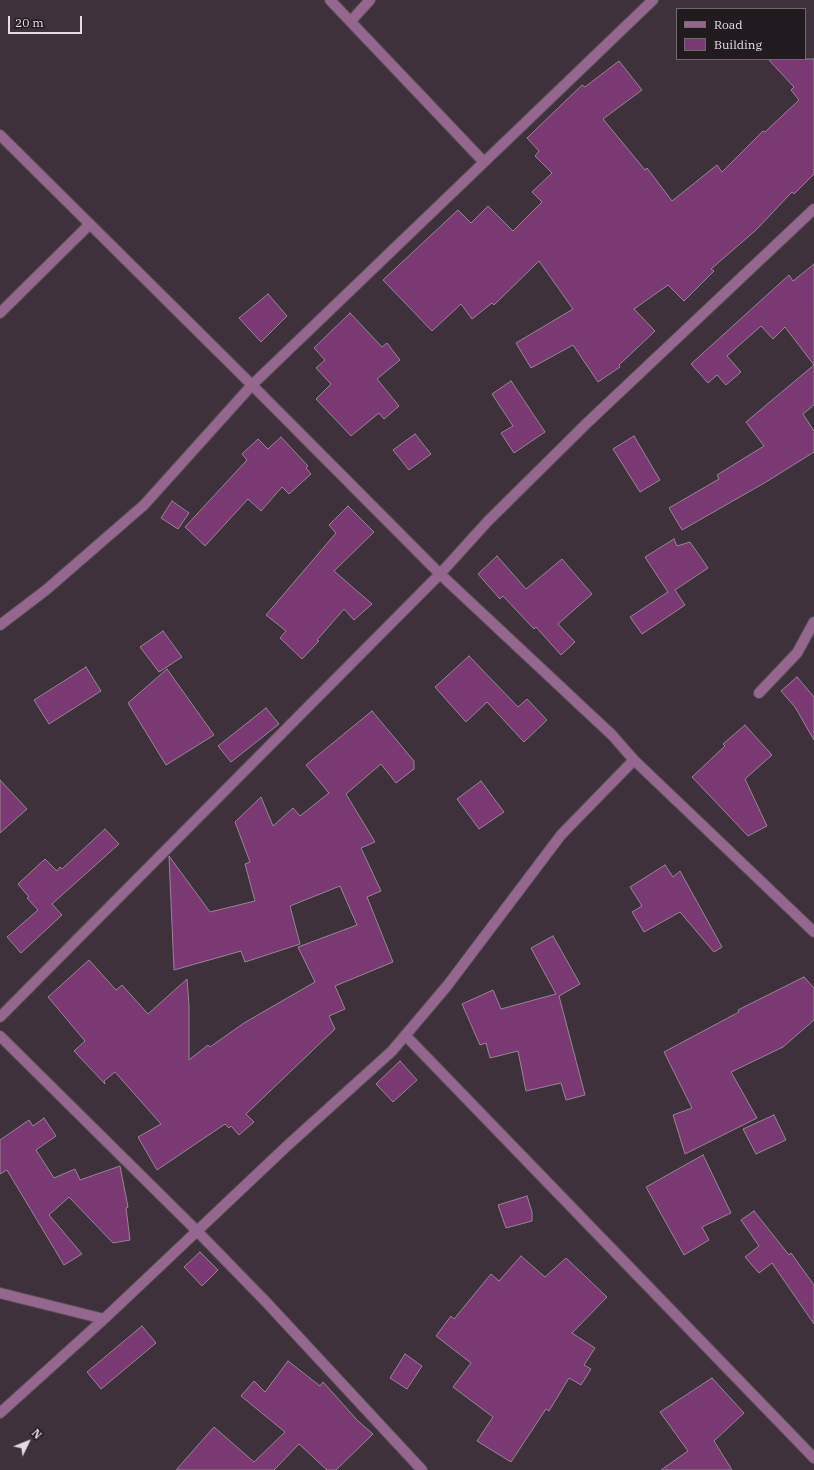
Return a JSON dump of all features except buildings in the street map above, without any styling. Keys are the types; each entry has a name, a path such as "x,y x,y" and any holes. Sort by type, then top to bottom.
{"street":[{"path":"330,0 483,161"},
{"path":"351,21 370,0"},
{"path":"0,626 46,590 144,505 252,385 483,161 653,0"},
{"path":"0,135 440,574 612,735 634,760 814,932"},
{"path":"0,1017 440,574 488,521 586,424 814,209"},
{"path":"0,313 90,224"},
{"path":"759,693 797,653 814,622"},
{"path":"0,1413 104,1319 392,1051 447,986 561,835 634,760"},
{"path":"405,1035 814,1458"},
{"path":"0,1036 197,1231 272,1308 422,1470"},
{"path":"0,1293 104,1319"}]}
